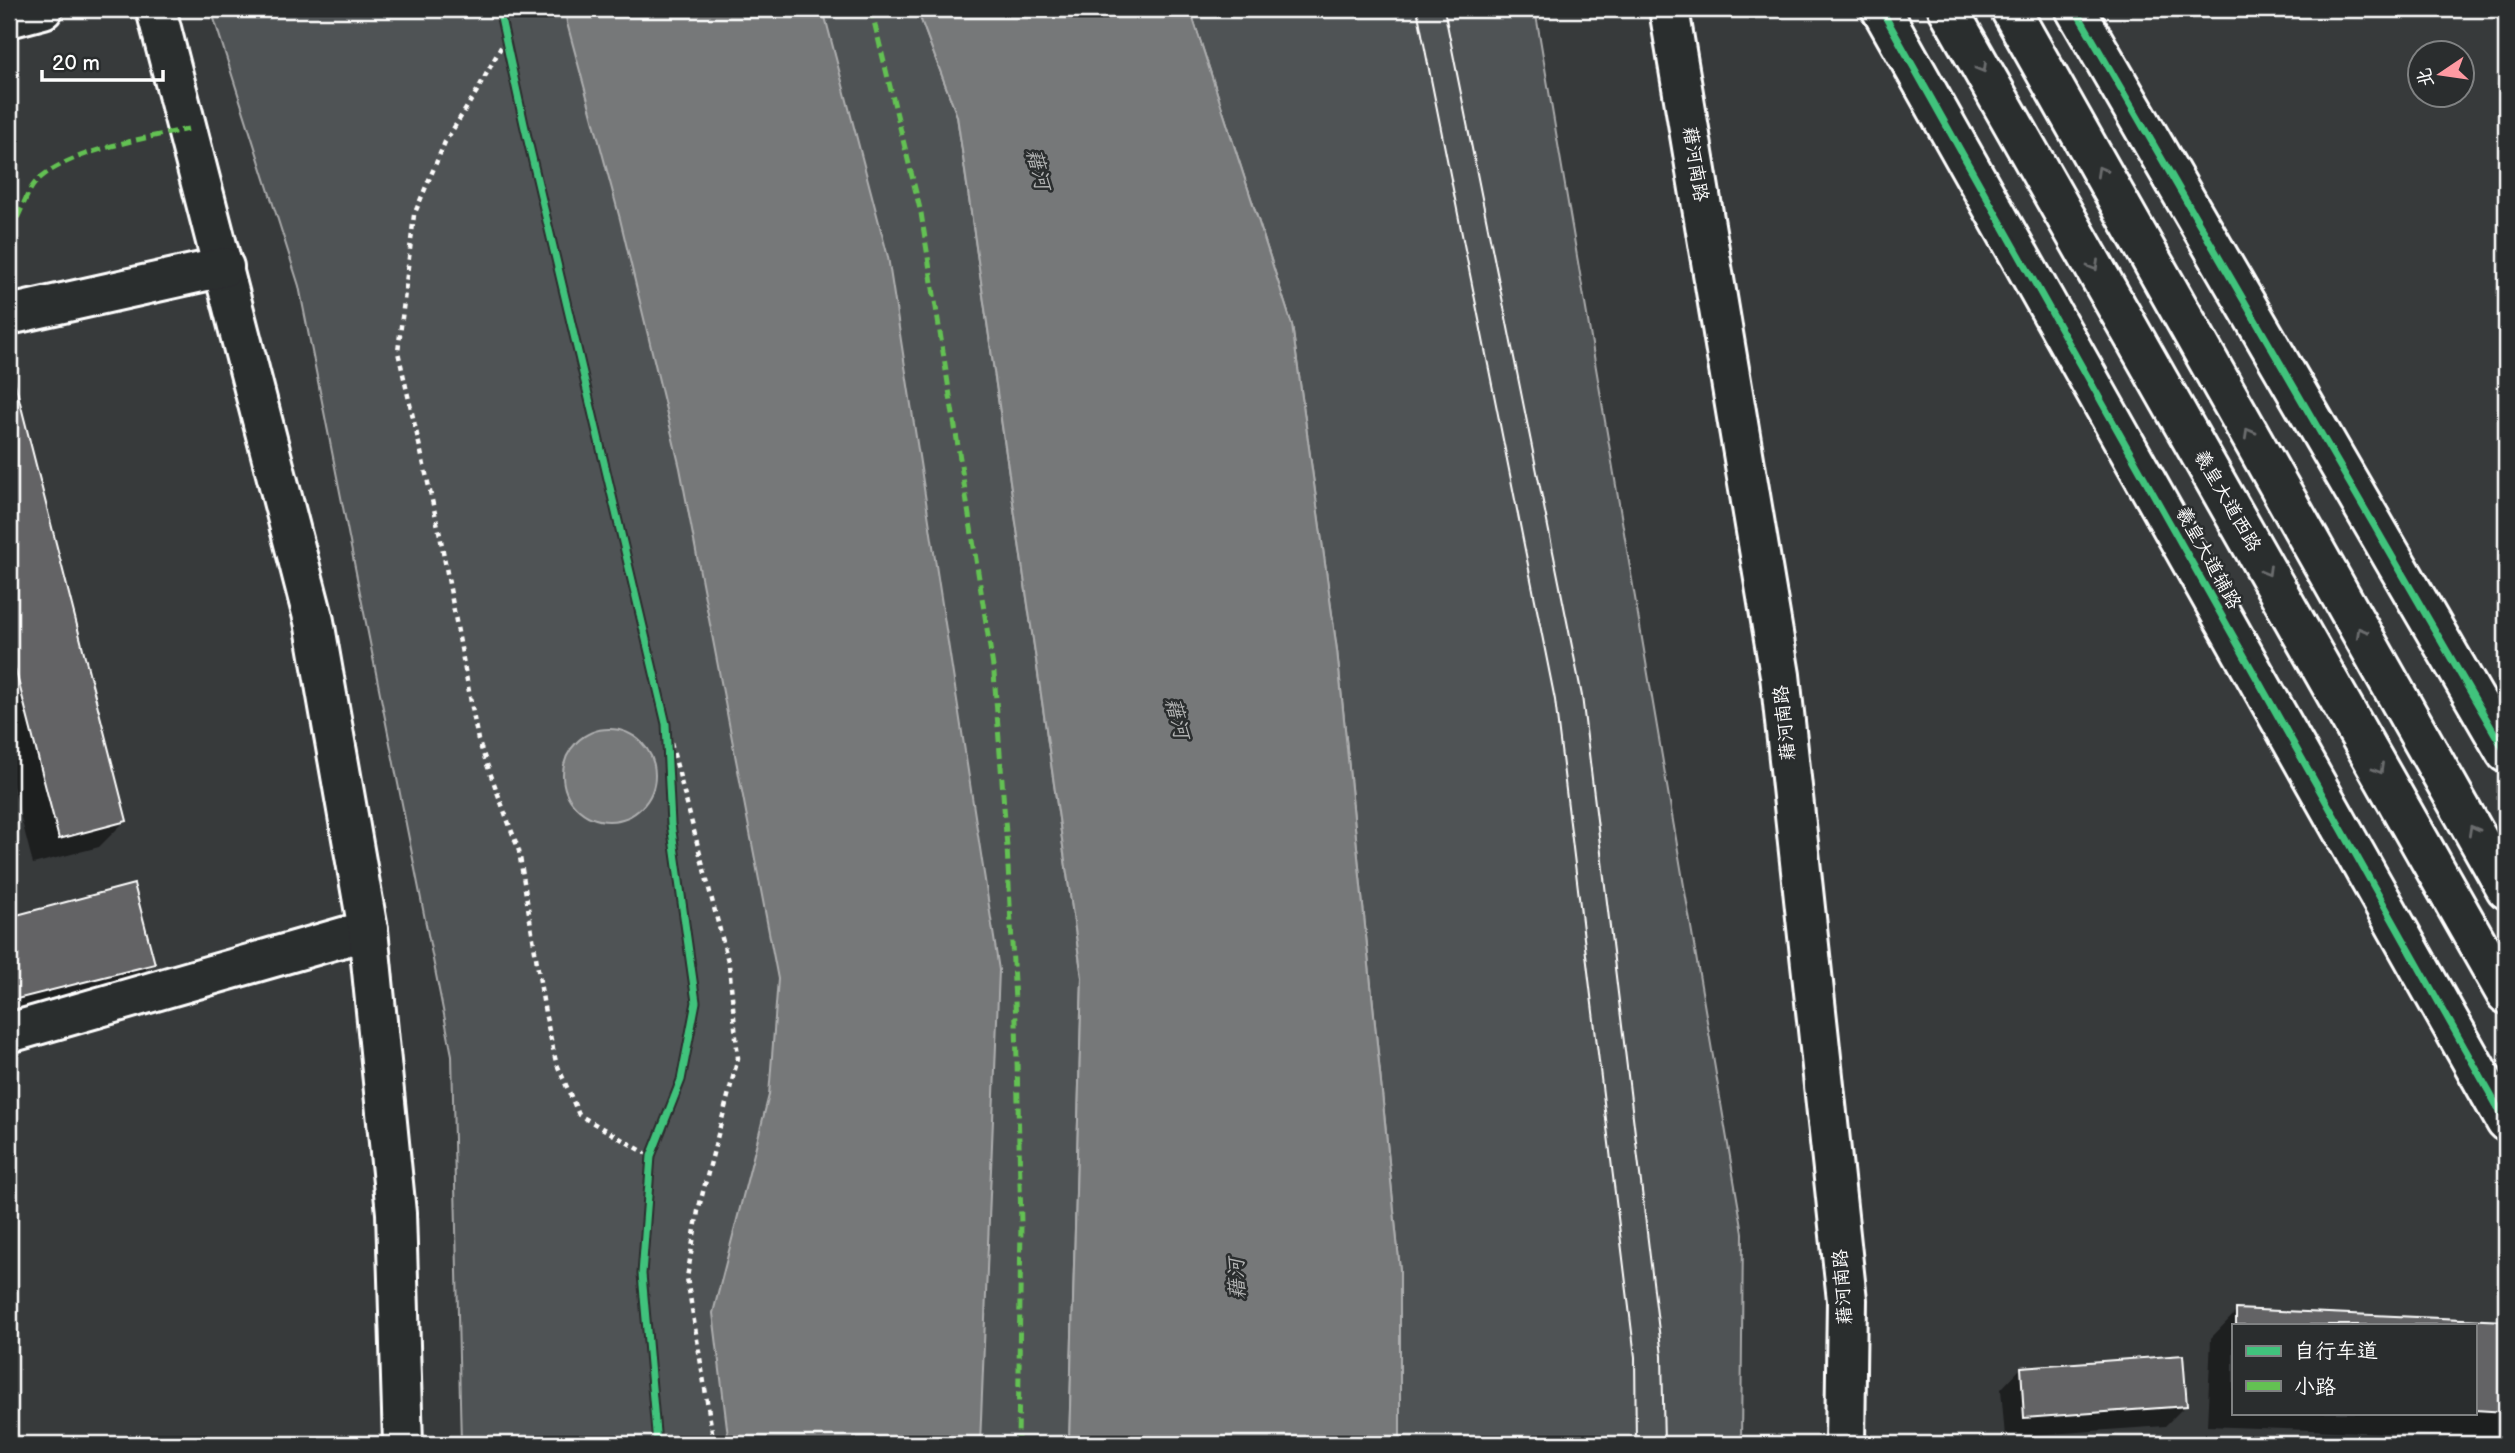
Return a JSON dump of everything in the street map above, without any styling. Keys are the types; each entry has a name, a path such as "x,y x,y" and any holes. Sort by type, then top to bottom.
{"main road":[{"path":"9,18 43,9"},
{"path":"156,9 314,621 368,930 396,1213 402,1444"},
{"name":"藉河南路","path":"1669,9 1780,675 1847,1300 1844,1444"},
{"name":"羲皇大道辅路","path":"1881,9 2506,1122"},
{"name":"羲皇大道西路","path":"1948,9 2506,994"},
{"path":"2010,9 2506,889"},
{"path":"2075,9 2506,753"},
{"path":"9,315 224,267"},
{"path":"9,1033 368,930"}],"path":[{"path":"504,29 508,51"},
{"path":"506,38 477,91 444,142 414,215 398,352 440,535 478,740 519,851 545,1013 556,1062 579,1115 651,1156"},
{"path":"663,711 729,965 738,1058 698,1211 687,1278 714,1444"},
{"path":"666,724 668,774"},
{"path":"650,1169 656,1144"}],"shaded area":[{"path":"211,9 917,9 957,116 1082,977 1069,1444 461,1444 452,1055 299,286"},
{"path":"1190,9 1535,9 1743,1233 1741,1444 1400,1444 1400,1270 1337,650 1292,325"}],"water":[{"path":"565,9 823,9 888,257 999,970 980,1444 729,1444 713,1313 769,1095 778,979 680,468 620,219"},
{"name":"藉河","path":"917,9 1190,9 1292,325 1337,650 1400,1270 1400,1444 1069,1444 1082,977 957,116"},
{"path":"609,729 627,732 642,742 652,757 655,775 652,793 642,808 627,818 609,821 591,818 576,808 566,793 563,775 566,757 576,742 591,732"}],"building":[{"path":"13,375 127,821 59,839 9,645 9,376"},
{"path":"134,884 155,964 9,1001 9,917"},
{"path":"2236,1309 2506,1321 2506,1412 2476,1410 2476,1324 2236,1324"},
{"path":"2183,1355 2187,1406 2024,1418 2021,1367"}],"tram line":[{"path":"1417,9 1555,700 1635,1357 1636,1444"},
{"path":"1444,9 1582,696 1662,1356 1664,1444"}],"marked path":[{"path":"871,9 921,213 994,673 1016,1021 1021,1223 1018,1444"},
{"path":"9,230 35,183 65,162 107,147 188,129"}],"cycle path":[{"path":"499,9 666,724 671,824 696,1002 681,1080 651,1156 642,1274 657,1444"},
{"path":"1881,9 2506,1122"},
{"path":"2075,9 2506,753"}]}
